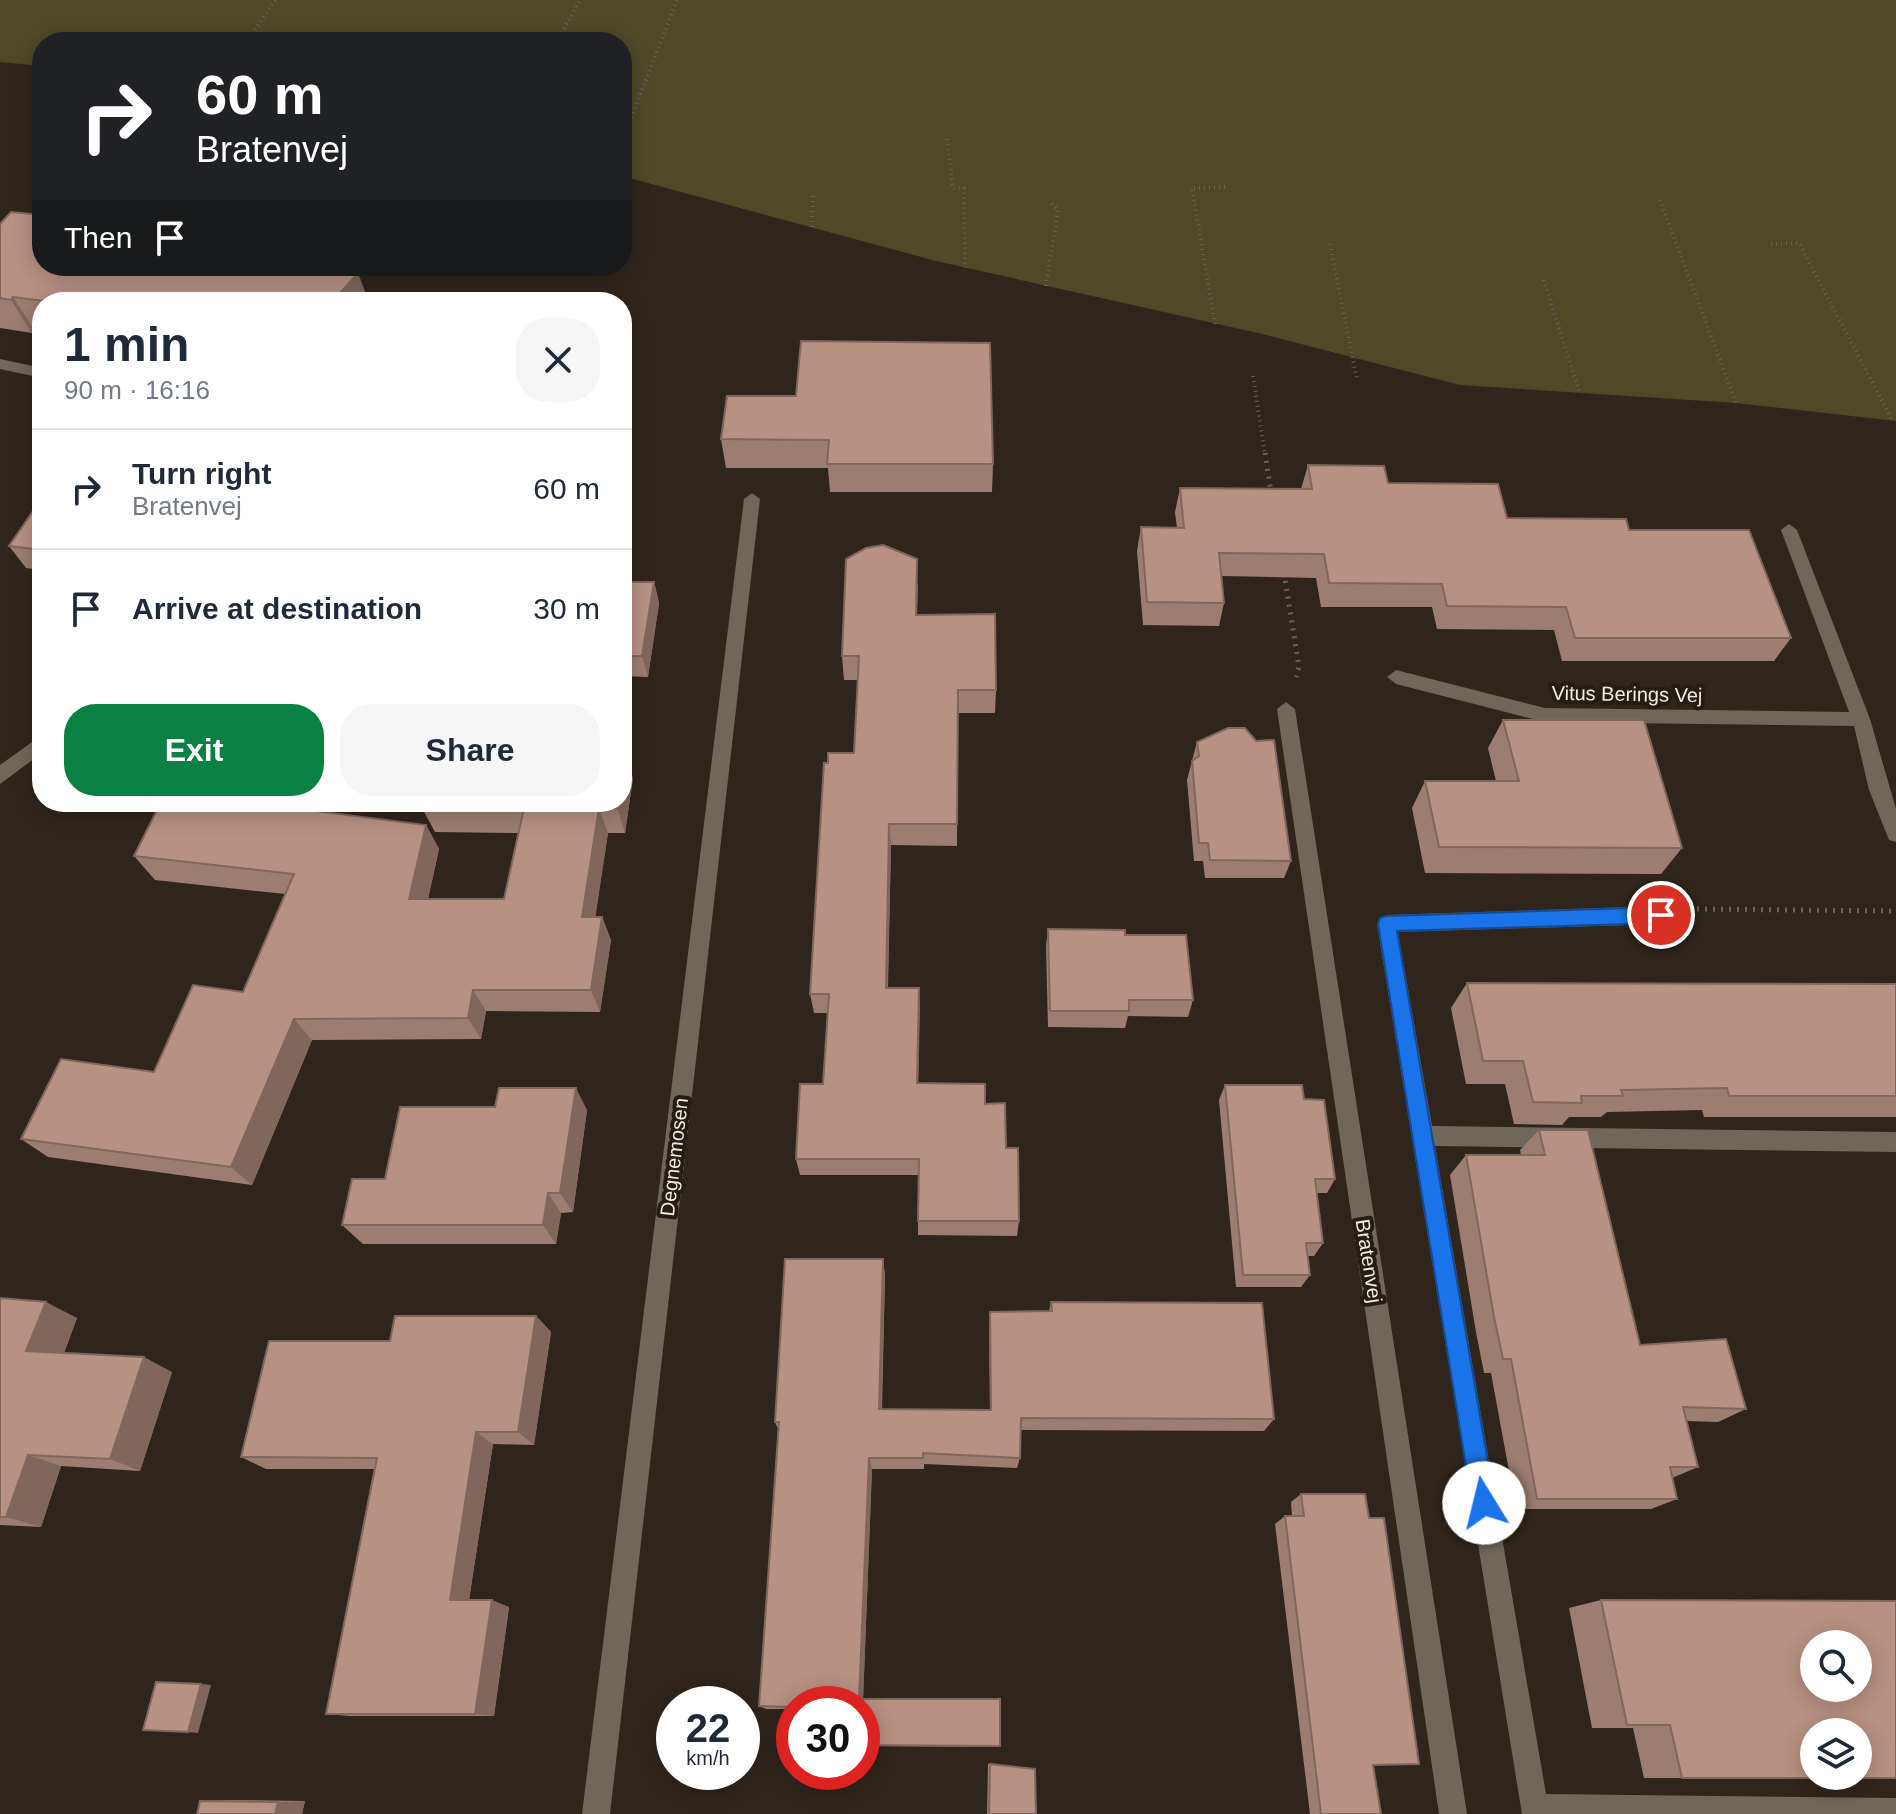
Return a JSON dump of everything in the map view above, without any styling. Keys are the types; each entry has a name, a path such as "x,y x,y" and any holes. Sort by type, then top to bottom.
{"street":[{"path":"0,364 32,371"},
{"name":"Degnemosen","path":"596,1814 752,499"},
{"path":"1789,530 1887,790 1896,834"},
{"name":"Vitus Berings Vej","path":"1396,677 1545,715 1861,719"},
{"name":"Bratenvej","path":"1286,709 1453,1814"},
{"path":"0,776 32,750"},
{"path":"1661,915 1387,924 1535,1811 1896,1812"},
{"path":"1422,1136 1896,1142"}],"path":[{"path":"253,32 276,0"},
{"path":"562,32 580,0"},
{"path":"632,115 677,0"},
{"path":"947,139 953,188 964,188 965,268"},
{"path":"1215,324 1192,188 1226,187"},
{"path":"812,227 813,196"},
{"path":"1660,200 1736,403"},
{"path":"1046,286 1058,210 1050,202"},
{"path":"1771,244 1799,243 1892,420"},
{"path":"1330,244 1357,380"},
{"path":"1544,280 1580,394"},
{"path":"1253,376 1273,499"},
{"path":"1282,560 1299,667 1286,709"},
{"path":"1661,915 1710,907 1896,911"}],"shaded area":[{"path":"0,0 1896,0 1896,421 1736,403 1460,385 1258,333 936,261 632,179 632,32 32,32 32,65 0,62"}],"building":[{"path":"11,212 32,214 32,276 355,276 341,292 32,292 32,299 13,297 11,300 0,298 0,224"},
{"path":"801,341 990,343 993,464 827,464 829,440 721,439 727,396 796,396"},
{"path":"1308,465 1384,466 1388,483 1498,484 1507,518 1626,519 1629,530 1749,530 1791,638 1575,638 1566,607 1447,606 1442,584 1329,583 1324,554 1219,553 1224,603 1147,602 1141,527 1184,528 1180,488 1312,489"},
{"path":"32,513 32,549 9,546"},
{"path":"883,545 917,559 916,615 995,614 996,690 958,690 957,824 889,824 886,988 919,988 917,1083 985,1084 985,1104 1005,1103 1006,1148 1018,1148 1019,1221 918,1221 919,1159 796,1159 800,1084 823,1084 829,994 810,994 824,763 828,763 828,753 854,753 859,656 842,656 846,559 866,548"},
{"path":"632,582 654,582 642,656 632,656"},
{"path":"1503,720 1644,720 1682,848 1439,847 1425,781 1519,781"},
{"path":"1228,728 1245,728 1256,741 1274,740 1291,861 1210,860 1208,843 1199,843 1192,761 1199,756 1197,742"},
{"path":"156,812 324,812 426,825 409,899 504,899 523,812 598,812 582,917 602,917 591,990 473,990 468,1018 294,1019 231,1167 21,1139 61,1059 154,1072 193,985 243,992 294,874 134,856"},
{"path":"1048,929 1125,930 1125,935 1186,935 1193,1000 1129,1000 1129,1011 1050,1011"},
{"path":"1467,983 1896,984 1896,1096 1729,1096 1727,1088 1621,1090 1623,1096 1581,1096 1582,1103 1533,1102 1523,1061 1483,1061"},
{"path":"1225,1085 1302,1085 1304,1099 1324,1100 1335,1179 1315,1179 1323,1243 1306,1243 1310,1275 1243,1275"},
{"path":"499,1088 576,1088 560,1193 548,1193 543,1225 342,1225 352,1179 385,1179 400,1107 495,1107"},
{"path":"1539,1130 1588,1130 1640,1345 1726,1339 1746,1409 1683,1407 1698,1467 1670,1467 1677,1499 1537,1499 1511,1359 1503,1359 1494,1317 1466,1155 1545,1155"},
{"path":"785,1259 883,1259 879,1409 991,1410 990,1312 1052,1311 1051,1302 1262,1303 1274,1419 1021,1418 1020,1458 923,1453 923,1458 869,1458 860,1686 776,1686 776,1707 760,1706 779,1422 775,1422"},
{"path":"0,1298 46,1302 26,1351 144,1357 110,1459 28,1455 6,1517 0,1517"},
{"path":"395,1316 536,1316 518,1432 476,1432 450,1600 492,1600 475,1714 326,1714 377,1458 241,1457 269,1341 390,1341"},
{"path":"1301,1494 1365,1494 1369,1518 1384,1518 1419,1764 1373,1765 1381,1814 1321,1814 1285,1516 1304,1516"},
{"path":"1601,1600 1896,1601 1896,1778 1872,1778 1872,1718 1800,1718 1800,1778 1682,1778 1670,1725 1627,1725"},
{"path":"156,1682 201,1684 188,1732 143,1730"},
{"path":"880,1699 1000,1699 1000,1746 880,1745"},
{"path":"990,1764 1035,1769 1036,1814 989,1814"},
{"path":"200,1801 278,1802 275,1814 197,1814"}],"route":[{"path":"1484,1503 1387,924 1661,915"}]}
